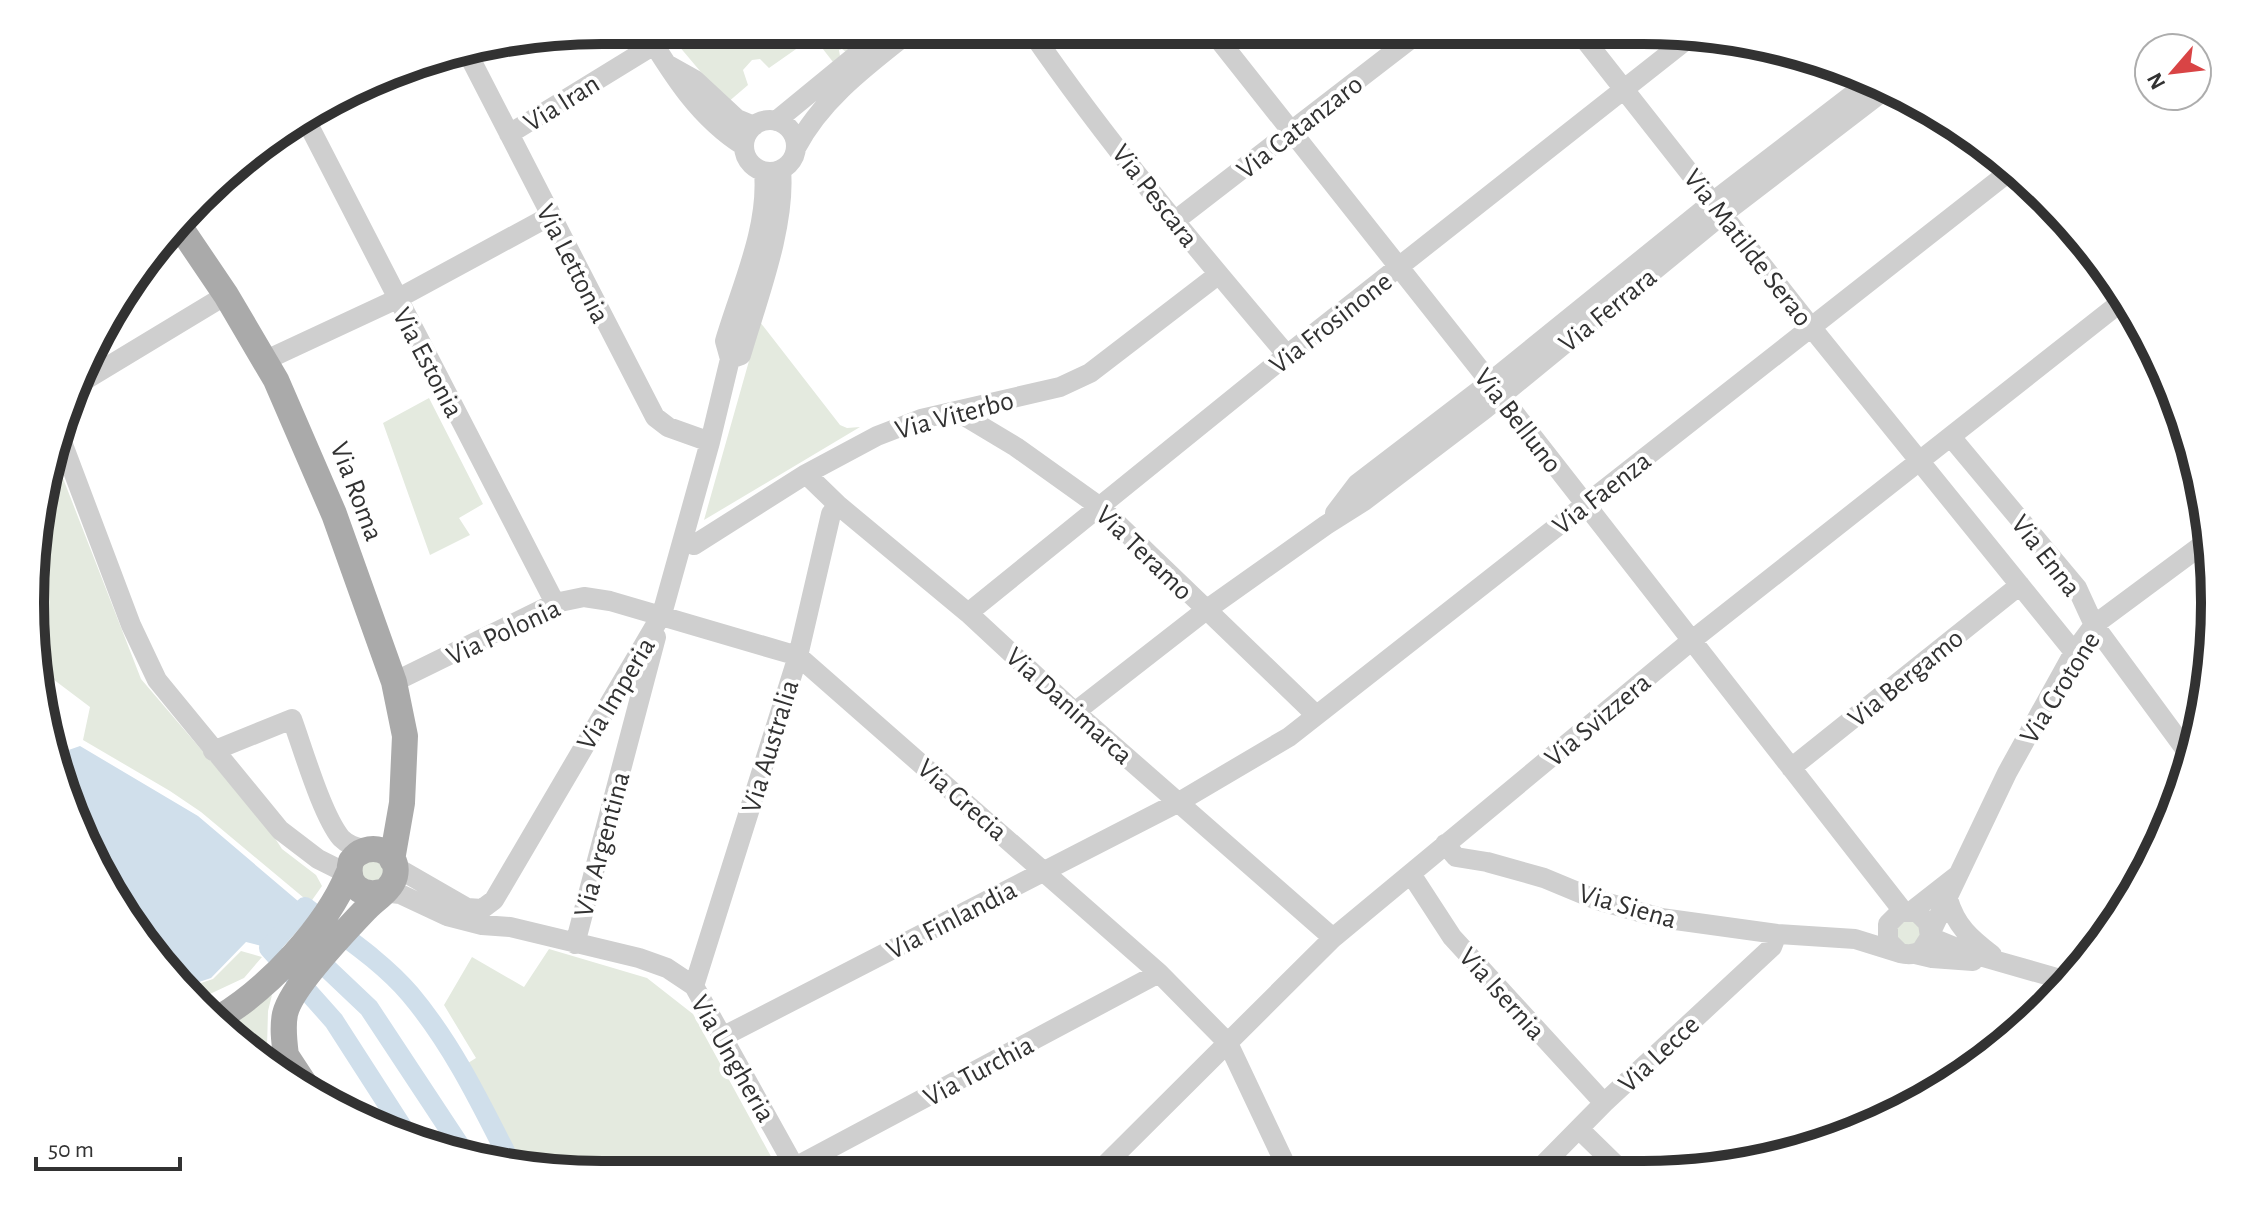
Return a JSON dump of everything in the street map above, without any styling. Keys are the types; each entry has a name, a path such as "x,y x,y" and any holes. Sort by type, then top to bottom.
{"main road":[{"name":"Via Roma","path":"184,233 266,360 305,442 394,682 405,736 402,803 393,863"},
{"path":"287,1063 283,1031 284,985 339,897 351,861 402,803"},
{"path":"226,1014 284,985 391,885 395,877 393,863 383,851 364,849"},
{"path":"348,874 354,886 363,893 382,892"}],"street":[{"name":"Via Iran","path":"509,134 639,44"},
{"path":"653,44 679,85 712,121 744,146"},
{"path":"776,121 870,44"},
{"path":"796,148 789,128 768,120 748,131 744,146 748,160 772,171 790,163 806,127 829,101 896,44"},
{"name":"Via Pescara","path":"1040,44 1176,220 1287,355"},
{"name":"Via Belluno","path":"1222,44 1884,886 1898,916"},
{"name":"Via Catanzaro","path":"1176,220 1291,133 1398,44"},
{"name":"Via Matilde Serao","path":"1588,44 1920,462"},
{"name":"Via Frosinone","path":"968,613 1287,355 1680,45"},
{"name":"Via Lettonia","path":"471,60 655,417 668,427 710,442"},
{"path":"666,64 695,80 737,119 754,126"},
{"name":"Via Ferrara","path":"1075,712 1206,610 1326,525 1357,484 1495,390 1861,89"},
{"name":"Via Ferrara","path":"1719,208 1876,96"},
{"name":"Via Estonia","path":"310,127 555,603"},
{"name":"Via Imperia","path":"494,900 662,614 710,442 730,359 725,341 761,224 772,171"},
{"name":"Via Faenza","path":"1179,802 1258,757 1316,715 2003,177"},
{"path":"266,360 397,299 550,216"},
{"name":"Via Viterbo","path":"683,541 694,545 806,474 877,436 921,419 1060,387 1090,373 1219,274"},
{"path":"93,375 226,295"},
{"name":"Via Svizzera","path":"1124,1161 1228,1043 1333,938 1691,641 2116,306"},
{"name":"Via Teramo","path":"956,411 1016,447 1100,507 1316,715"},
{"name":"Via Enna","path":"1951,437 2077,588 2094,625 2182,745"},
{"path":"65,451 139,645 157,680 280,830 318,859 348,874"},
{"name":"Via Enna","path":"1920,462 2074,652"},
{"name":"Via Danimarca","path":"806,474 838,505 968,613 1075,712 1333,938"},
{"name":"Via Australia","path":"694,986 798,656 831,514 838,505"},
{"name":"Via Crotone","path":"1930,934 2007,773 2074,652 2094,625 2198,548"},
{"name":"Via Bergamo","path":"1791,768 2020,585"},
{"name":"Via Polonia","path":"394,682 555,603 584,597 662,614"},
{"name":"Via Grecia","path":"662,614 798,656 1046,871 1159,973 1228,1043 1284,1161"},
{"name":"Via Argentina","path":"575,944 662,614"},
{"path":"617,690 640,697"},
{"path":"213,751 292,719 330,820 342,839 352,847 364,849"},
{"name":"Via Finlandia","path":"724,1036 1179,802"},
{"name":"Via Siena","path":"1445,844 1456,857 1544,878 1597,900 1661,918 1777,934 1855,939 1932,958 2001,963"},
{"path":"393,863 467,908 482,909 494,900 498,913 510,927"},
{"name":"Via Isernia","path":"1411,874 1452,937 1604,1103"},
{"name":"Via Crotone","path":"1898,916 1958,875"},
{"name":"Via Ungheria","path":"382,892 400,894 447,916 482,925 510,927 639,958 667,968 694,986 792,1161"},
{"path":"1948,899 1953,916 1962,930 2001,963"},
{"path":"1898,916 1926,919 1930,934 1926,947 1907,953 1888,941 1898,916"},
{"name":"Via Siena","path":"1820,936 1898,916"},
{"name":"Via Lecce","path":"1547,1161 1604,1103 1772,947 1777,934"},
{"name":"Via Siena","path":"1930,934 2001,963 2055,978"},
{"name":"Via Turchia","path":"814,1161 1159,973"},
{"path":"1579,1129 1612,1161"}],"shaded area":[{"path":"677,44 803,44 769,68 760,59 752,60 743,70 748,85 727,103"},
{"path":"819,44 852,44 846,52 839,50 840,56 833,62"},
{"path":"760,322 840,425 860,427 704,520"},
{"path":"429,398 483,504 459,518 470,535 430,555 383,423"},
{"path":"60,471 141,679 269,829 282,849 316,875 322,886 310,903 201,812 83,740 90,707 49,675 45,639 45,566"},
{"path":"370,858 384,866 381,881 362,880 361,865"},
{"path":"1917,919 1922,940 1904,948 1893,931 1896,924"},
{"path":"549,949 647,978 693,1014 773,1161 566,1160 515,1153 468,1063 476,1058 444,1005 472,957 524,987"},
{"path":"241,951 262,957 244,978 207,996 196,985 213,979"},
{"path":"272,995 268,1011 267,1047 233,1021"}],"water":[{"path":"80,746 198,816 305,907 269,948 246,942 211,978 195,983 159,942 119,882 87,816 64,751"}],"waterway":[{"path":"399,1122 334,1021 269,948 305,907 373,959 410,994 453,1055 505,1152"},
{"path":"311,953 369,1008 457,1142"}]}
